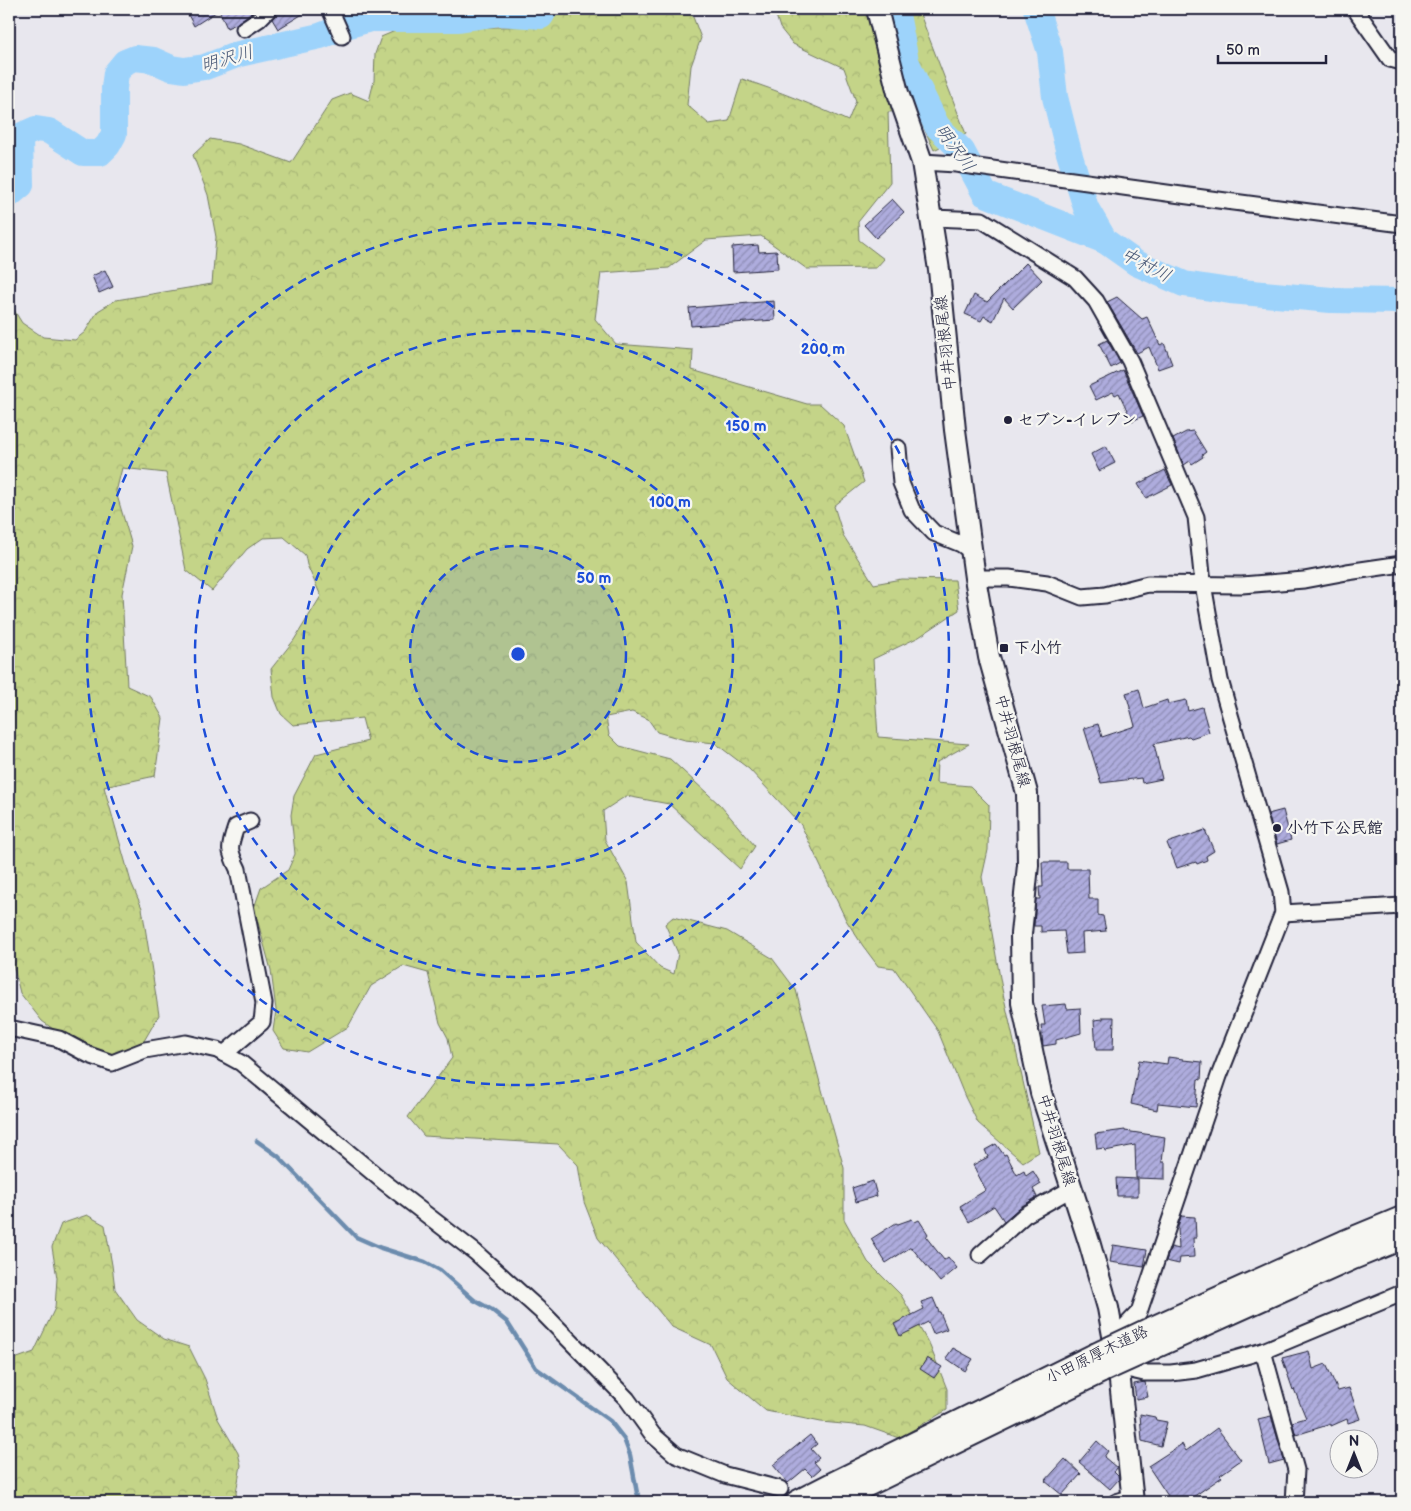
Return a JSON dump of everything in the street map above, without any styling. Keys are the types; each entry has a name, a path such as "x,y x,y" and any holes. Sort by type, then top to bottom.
{"highway":[{"name":"小田原厚木道路","path":"832,1502 1151,1338 1344,1242 1402,1218"},
{"name":"小田原厚木道路","path":"1151,1338 1402,1238"},
{"name":"小田原厚木道路","path":"788,1496 834,1483 1105,1363"}],"main road":[{"name":"中井羽根尾線","path":"877,9 898,93 922,162 939,270 955,430 974,578 989,657 1027,793 1028,865 1020,934 1022,1003 1042,1093 1108,1308 1114,1338 1105,1363 1127,1501"}],"street":[{"path":"244,29 259,19 269,9"},
{"path":"330,9 342,36"},
{"path":"1355,9 1390,59 1402,62"},
{"path":"922,162 956,164 1402,224"},
{"path":"932,218 982,220 1075,278 1096,301 1130,361 1196,517 1203,584 1220,680 1281,892 1284,913 1219,1076 1139,1312 1114,1338"},
{"path":"898,448 900,483 912,510 934,533 961,544 971,551"},
{"path":"974,578 1009,578 1047,583 1082,597 1105,595 1148,584 1242,585 1304,580 1402,564"},
{"path":"224,1054 262,1022 264,1003 238,869 230,853 230,842 236,827 250,821"},
{"path":"1284,913 1402,906"},
{"path":"9,1028 58,1039 89,1055 112,1063 145,1050 186,1043 217,1050 241,1063 384,1182 475,1252 544,1314 627,1399 653,1435 676,1455 725,1475 788,1496"},
{"path":"980,1255 1025,1215 1071,1189"},
{"path":"1105,1363 1144,1373 1171,1373 1196,1370 1263,1351 1402,1293"},
{"path":"1263,1351 1296,1470 1294,1502"}],"green space":[{"path":"560,9 690,9 701,38 691,66 687,105 709,124 729,121 742,79 796,98 848,121 856,101 844,68 793,44 780,28 774,9 918,9 966,134 934,150 916,111 888,112 890,182 858,222 859,240 884,259 876,268 807,269 761,236 706,240 669,268 601,273 595,319 616,344 693,350 692,370 807,404 820,404 844,426 864,482 834,506 843,535 874,584 901,579 955,580 959,610 919,637 873,659 878,737 969,744 937,762 936,783 970,786 989,805 988,850 982,877 1002,989 1039,1152 1023,1162 978,1123 965,1097 938,1031 894,968 878,966 863,946 846,920 801,825 749,769 715,743 685,740 657,732 648,719 632,712 606,717 609,735 620,746 670,759 720,805 755,846 740,869 669,804 626,796 603,811 605,840 628,882 636,942 660,968 674,974 678,953 665,924 673,917 727,931 772,958 796,990 844,1168 844,1219 868,1262 901,1295 930,1346 947,1389 947,1410 899,1438 865,1426 821,1422 766,1411 727,1378 711,1345 672,1327 598,1238 584,1202 578,1165 558,1144 424,1136 408,1117 452,1058 448,1038 440,1023 428,973 403,966 371,986 348,1027 307,1052 284,1048 273,1031 276,1010 271,970 254,908 261,888 288,870 295,854 291,815 294,796 316,754 368,741 362,718 293,725 281,714 274,697 271,669 294,640 321,596 307,565 305,555 284,537 263,538 247,549 212,591 186,570 166,473 122,468 116,492 132,546 122,594 127,686 151,697 163,718 155,776 104,787 131,882 142,908 159,1015 137,1053 89,1055 42,1021 20,993 9,947 9,302 22,323 43,337 75,340 85,332 98,311 116,300 212,284 216,237 208,195 193,155 210,139 239,144 291,163 332,100 350,93 369,101 374,81 375,54 381,37 400,29 548,26"},
{"path":"87,1215 105,1225 115,1289 137,1320 164,1339 189,1347 205,1379 218,1419 238,1453 241,1465 236,1493 238,1502 9,1502 9,1361 34,1352 55,1308 57,1278 52,1247 61,1224"}],"building":[{"path":"185,9 256,9 236,24 227,28 219,10 194,26"},
{"path":"278,9 311,9 278,29 272,19"},
{"path":"892,199 904,212 876,238 864,225"},
{"path":"758,245 759,252 777,251 778,269 733,272 732,247"},
{"path":"1026,263 1042,280 1013,308 1004,298 993,321 984,316 981,321 965,314 974,295 987,302"},
{"path":"105,270 113,287 99,293 92,276"},
{"path":"1117,297 1142,319 1147,317 1160,345 1164,343 1172,364 1158,369 1149,347 1137,353 1107,302"},
{"path":"774,301 775,320 691,326 689,308"},
{"path":"1107,340 1120,363 1111,368 1099,344"},
{"path":"1123,370 1143,416 1132,421 1119,393 1115,395 1113,392 1096,400 1089,386"},
{"path":"1193,431 1206,452 1202,455 1203,457 1192,464 1190,461 1184,465 1173,439 1186,432"},
{"path":"1106,446 1115,463 1099,471 1091,454"},
{"path":"1165,470 1172,485 1146,498 1138,484"},
{"path":"1139,689 1144,708 1167,700 1168,704 1186,700 1188,711 1202,707 1209,732 1191,738 1189,736 1154,744 1162,779 1142,783 1141,778 1101,783 1084,728 1098,724 1102,737 1135,726 1126,693"},
{"name":"小竹下公民館","path":"1283,810 1291,840 1277,844 1268,814"},
{"path":"1205,830 1214,851 1206,856 1207,860 1177,868 1167,843"},
{"path":"1042,862 1067,862 1067,869 1088,869 1089,899 1098,899 1098,915 1103,916 1106,931 1082,933 1083,953 1067,954 1064,931 1041,932 1041,926 1034,926 1036,899 1040,899 1039,887 1043,887"},
{"path":"1066,1004 1067,1009 1080,1008 1081,1033 1056,1040 1056,1044 1043,1046 1041,1025 1045,1025 1042,1006"},
{"path":"1103,1017 1114,1017 1113,1050 1096,1050 1094,1020 1103,1019"},
{"path":"1168,1057 1202,1062 1201,1080 1198,1079 1196,1107 1158,1103 1157,1110 1131,1104 1139,1060 1167,1064"},
{"path":"1125,1130 1165,1137 1162,1162 1165,1162 1165,1179 1136,1178 1135,1145 1105,1151 1104,1148 1097,1149 1095,1134"},
{"path":"996,1144 1004,1155 1006,1154 1017,1175 1024,1171 1026,1176 1033,1171 1041,1184 1033,1189 1037,1197 1019,1208 1004,1221 994,1206 969,1222 960,1206 986,1190 973,1165 988,1157 985,1150"},
{"path":"1116,1178 1138,1179 1138,1196 1117,1196"},
{"path":"873,1181 877,1196 856,1202 852,1188"},
{"path":"1181,1216 1195,1217 1196,1238 1193,1238 1194,1257 1180,1258 1179,1264 1166,1261 1171,1247 1179,1249 1178,1227"},
{"path":"912,1219 915,1222 919,1220 928,1234 926,1237 944,1260 948,1257 957,1268 940,1282 911,1247 886,1263 871,1239 896,1223"},
{"path":"1113,1245 1147,1250 1144,1267 1110,1262"},
{"path":"933,1298 947,1329 933,1334 928,1322 900,1336 894,1324 924,1309 921,1302"},
{"path":"953,1348 973,1359 965,1371 946,1358"},
{"path":"1309,1351 1313,1369 1326,1364 1338,1391 1349,1388 1360,1419 1348,1423 1347,1419 1331,1426 1331,1424 1296,1435 1292,1422 1306,1418 1293,1390 1282,1358"},
{"path":"927,1358 942,1367 934,1378 920,1369"},
{"path":"1145,1382 1148,1397 1136,1399 1134,1384"},
{"path":"1140,1414 1167,1422 1161,1446 1142,1441"},
{"path":"1271,1416 1284,1460 1269,1464 1258,1419"},
{"path":"1217,1428 1241,1460 1220,1475 1222,1477 1193,1497 1198,1502 1172,1502 1148,1466 1182,1444 1186,1451"},
{"path":"810,1435 817,1444 811,1449 819,1458 814,1462 820,1469 812,1476 805,1469 788,1483 773,1465"},
{"path":"1097,1441 1108,1451 1104,1457 1117,1468 1114,1472 1119,1479 1110,1489 1079,1462"},
{"path":"1065,1459 1081,1474 1062,1495 1045,1481"}],"waterway":[{"name":"明沢川","path":"9,195 21,185 20,136 36,129 49,131 83,153 100,153 108,145 114,134 114,88 116,73 125,62 135,58 153,60 171,68 184,70 205,67 239,54 320,36 370,19 459,19 500,13 541,16 545,9"},
{"name":"明沢川","path":"896,9 906,61 917,85 937,126 962,151 985,194 1105,241"},
{"name":"中村川","path":"1036,9 1050,52 1055,97 1069,153 1086,208 1105,241 1136,263 1184,284 1230,291 1331,300 1402,301"},
{"path":"257,1141 278,1156 356,1237 381,1248 425,1262 440,1270 474,1300 492,1310 507,1322 536,1368 610,1421 624,1439 630,1455 637,1493 643,1502"}],"place":[{"name":"セブン-イレブン","path":"1008,420"},
{"name":"下小竹","path":"1004,648"},
{"name":"小竹下公民館","path":"1277,828"}]}
